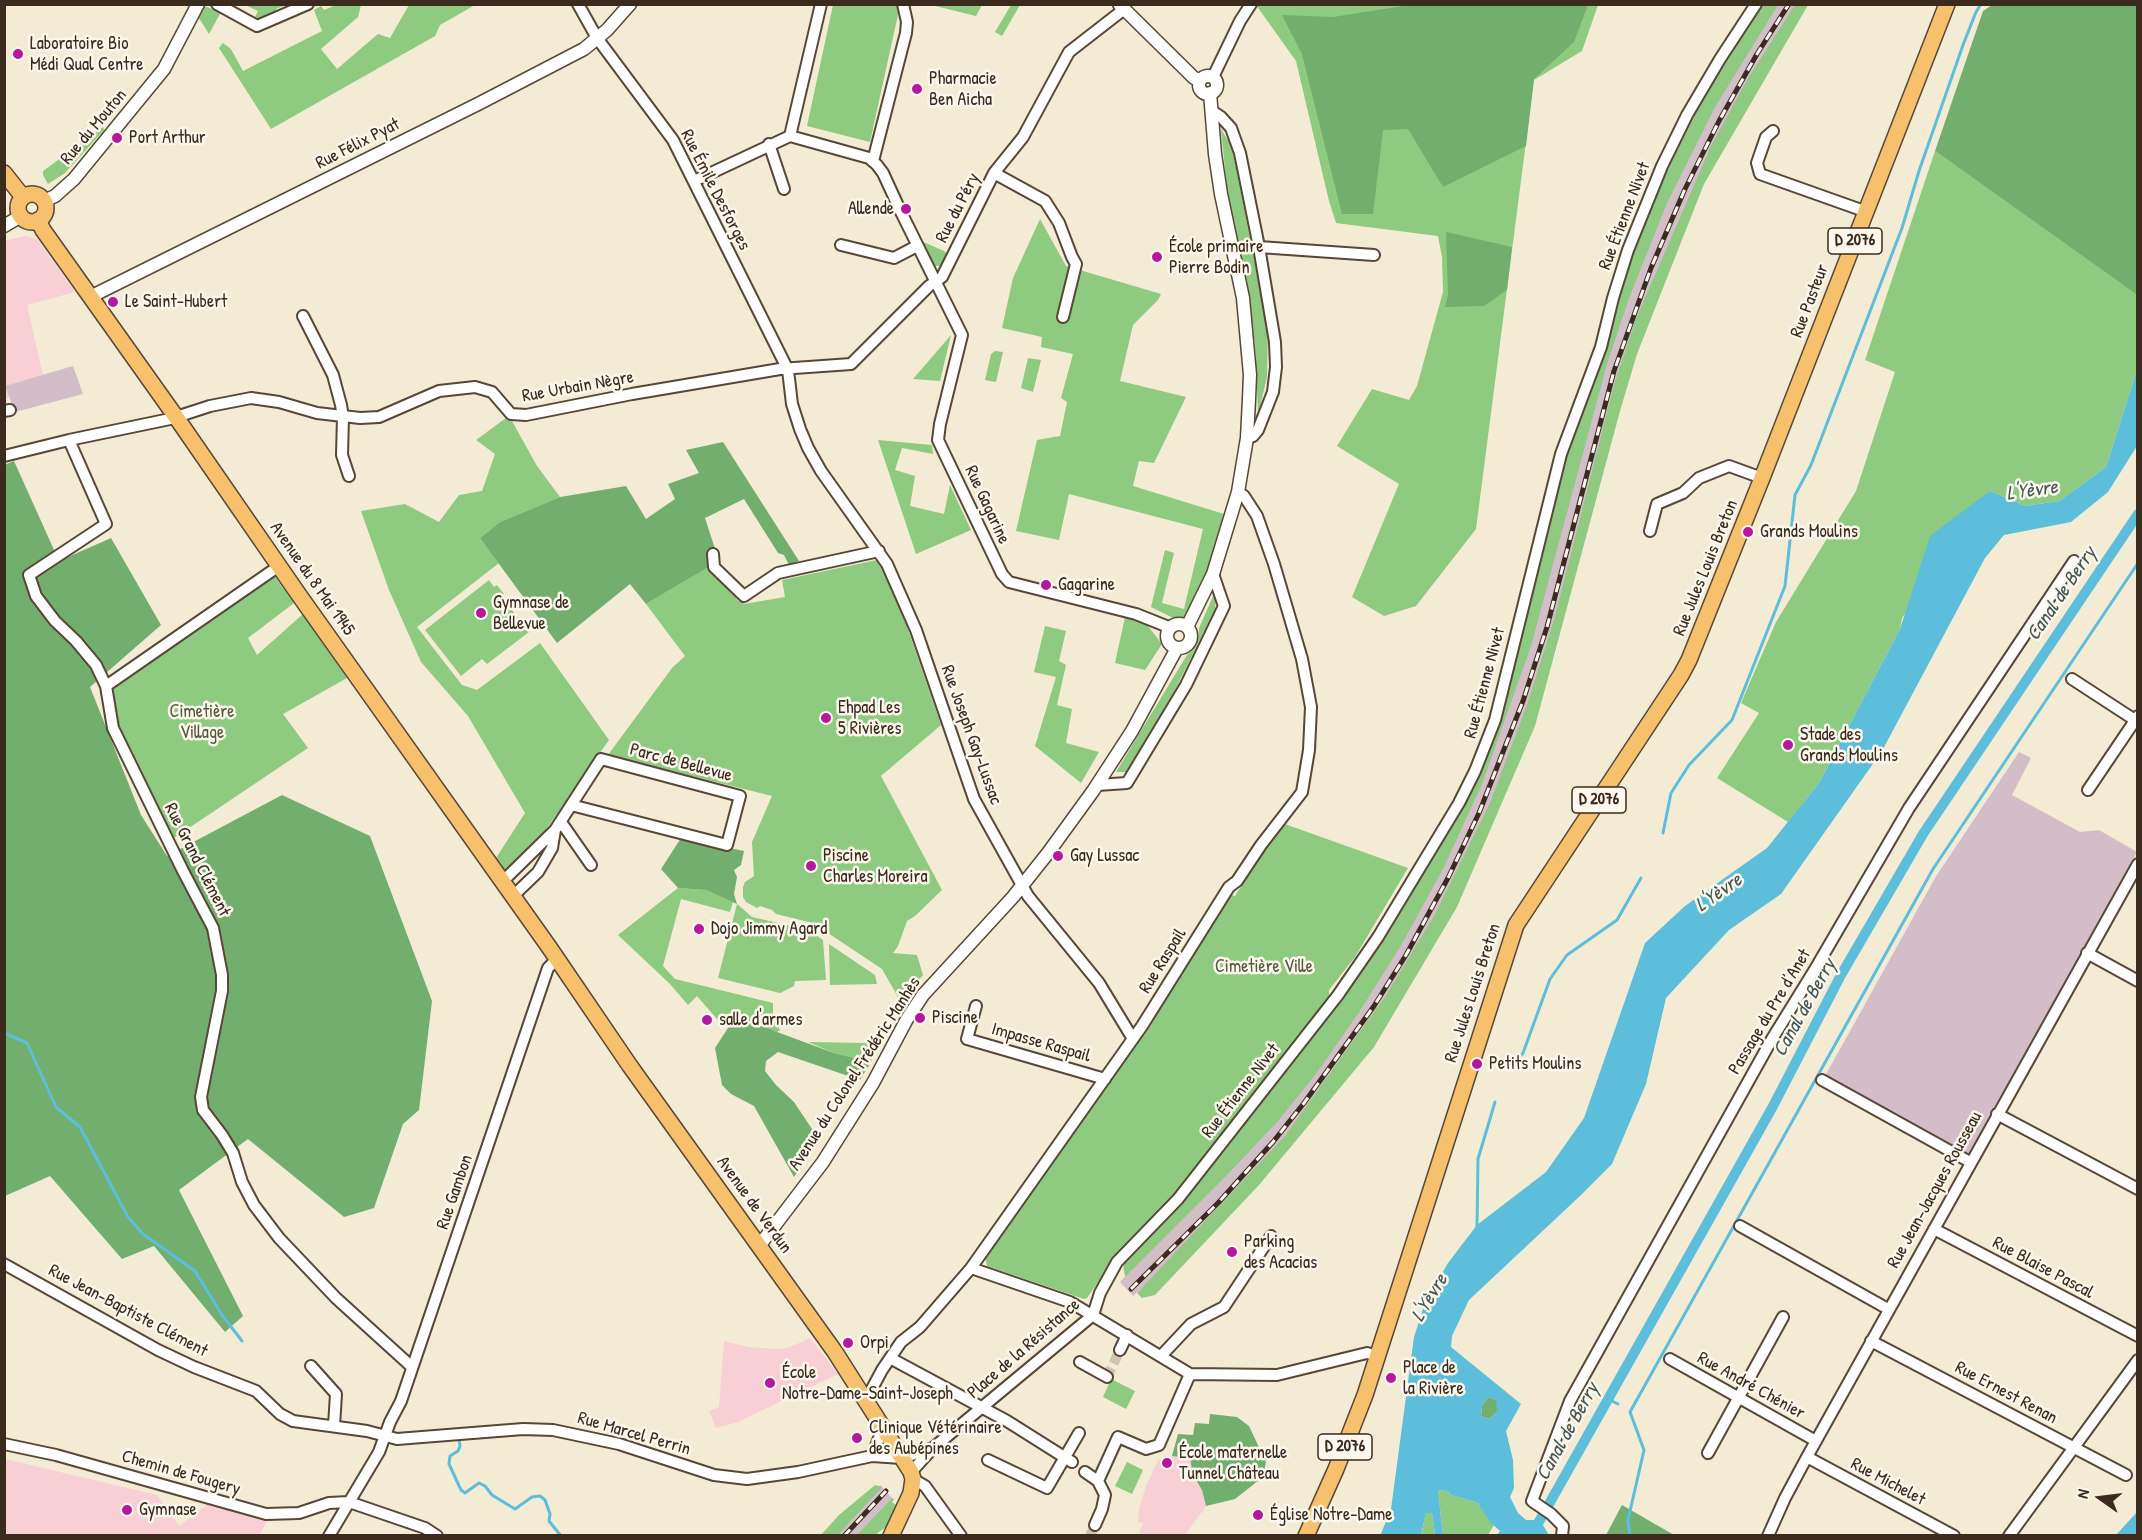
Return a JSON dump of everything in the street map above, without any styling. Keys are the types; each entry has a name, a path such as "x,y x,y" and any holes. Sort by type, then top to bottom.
{"main road":[{"name":"Rue Pasteur","path":"1762,478 1947,4"},
{"path":"4,173 23,197"},
{"path":"35,194 44,201 46,210 38,220 31,222 21,216 18,208 23,197 35,194"},
{"name":"Avenue du 8 Mai 1945","path":"38,220 556,959"},
{"name":"Rue Jules Louis Breton","path":"1378,1356 1515,925 1685,667 1762,478"},
{"name":"Avenue de Verdun","path":"556,959 630,1066 824,1335 912,1476"},
{"name":"D 2076","path":"1306,1536 1360,1411 1378,1356"},
{"path":"891,1536 912,1493 912,1476"}],"street":[{"name":"Rue du Mouton","path":"44,201 55,196 74,180 164,69 198,4"},
{"path":"217,4 258,27 308,4"},
{"name":"Rue Émile Desforges","path":"578,4 597,38 673,140 788,370"},
{"name":"Rue Félix Pyat","path":"90,297 584,49 630,4"},
{"path":"790,136 821,4"},
{"path":"694,181 768,144 790,136 873,161 906,33 907,22 903,4"},
{"path":"1213,77 1240,21 1251,4"},
{"name":"Rue Étienne Nivet","path":"1100,1293 1117,1262 1178,1199 1338,995 1400,902 1475,771 1489,738 1506,679 1561,454 1601,347 1620,272 1628,250 1662,166 1687,116 1720,59 1756,4"},
{"path":"1121,7 1197,79 1202,91 1210,93 1215,90 1217,84 1213,77"},
{"name":"Rue du Péry","path":"788,370 851,364 935,281 942,277 994,173 1023,137 1069,52 1121,7"},
{"path":"1197,79 1204,76 1213,77"},
{"path":"1187,627 1213,574 1238,492 1247,438 1250,375 1243,298 1221,194 1210,93"},
{"path":"1212,111 1231,128 1240,153 1275,342 1276,367 1273,392 1258,430 1253,436 1247,438"},
{"path":"1773,131 1766,137 1757,163 1760,174 1867,212"},
{"path":"768,144 784,189"},
{"name":"Rue Gagarine","path":"873,161 883,172 962,335 940,424 938,441 1002,574 1008,582 1136,614 1171,628"},
{"path":"994,173 1045,201 1059,223 1076,264 1063,317"},
{"path":"4,226 21,216"},
{"path":"842,245 894,258 917,246"},
{"path":"1259,247 1374,255"},
{"path":"303,316 333,375 343,417 342,455 349,476"},
{"name":"Rue Urbain Nègre","path":"4,456 251,398 343,417 379,417 439,391 475,387 492,392 511,414 526,415 632,394 780,369 788,370"},
{"name":"Rue Joseph Gay-Lussac","path":"788,370 792,404 808,448 821,471 887,564 916,630 974,800 1022,885 1099,983 1133,1039"},
{"name":"Rue Grand Clément","path":"69,440 106,525 29,575 36,596 55,621 96,665 106,686 113,728 213,928 222,975 222,991 201,1097 203,1110 222,1134 233,1153 242,1182 279,1238 336,1298 412,1367"},
{"path":"1650,531 1657,504 1683,493 1699,478 1729,466 1762,478"},
{"name":"Rue Raspail","path":"866,1400 901,1342 920,1327 971,1268 1133,1039 1229,887 1237,881 1261,845 1302,792 1309,750 1311,707 1302,659 1274,564 1257,516 1244,496 1238,492"},
{"path":"713,554 714,567 744,596 778,573 879,551"},
{"name":"Passage du Pre d’Anet","path":"1562,1536 1563,1526 1536,1504 1570,1401 1772,1038 1909,808 2074,561"},
{"path":"106,686 279,566"},
{"path":"1097,785 1127,783 1186,684 1224,606 1213,574"},
{"path":"1181,624 1187,627 1191,633 1191,640 1187,645 1177,648 1168,640 1168,634 1171,628 1181,624"},
{"name":"Avenue du Colonel Frédéric Manhès","path":"759,1246 823,1162 873,1083 919,1001 1022,885 1097,785 1132,731 1177,648"},
{"path":"2072,679 2137,719 2088,790"},
{"name":"Parc de Bellevue","path":"502,882 558,826 571,805 601,759 740,796 727,846 571,805"},
{"path":"558,826 591,865"},
{"name":"Parc de Bellevue","path":"512,897 538,872 552,848 558,826"},
{"name":"Rue Jean-Jacques Rousseau","path":"1768,1536 1785,1498 1888,1309 2138,864"},
{"path":"2087,953 2138,981"},
{"name":"Rue Gambon","path":"329,1536 348,1502 367,1475 401,1401 548,969 556,959"},
{"name":"Impasse Raspail","path":"976,1006 967,1039 1105,1079"},
{"path":"1822,1080 1970,1162"},
{"path":"1997,1114 2138,1190"},
{"path":"1740,1226 1888,1309"},
{"name":"Rue Blaise Pascal","path":"1934,1229 2138,1336"},
{"path":"1161,1356 1191,1324 1224,1307 1271,1236"},
{"name":"Rue Jean-Baptiste Clément","path":"4,1264 158,1350 256,1390 280,1414 293,1421 367,1431 385,1437"},
{"path":"971,1268 1070,1302 1190,1374 1277,1375 1367,1353 1378,1356"},
{"name":"Place de la Résistance","path":"912,1476 933,1448 1093,1315 1100,1293"},
{"path":"1708,1453 1783,1317"},
{"path":"1120,1350 1127,1335"},
{"name":"Rue Ernest Renan","path":"1871,1341 2126,1475"},
{"path":"890,1358 1007,1421 1069,1459"},
{"name":"Rue André Chénier","path":"1670,1359 1816,1441"},
{"path":"2009,1536 2138,1360"},
{"path":"1080,1362 1107,1377"},
{"path":"310,1366 336,1394 334,1426"},
{"path":"1098,1481 1118,1437 1146,1449 1159,1445 1190,1374"},
{"path":"872,1456 883,1428"},
{"name":"Rue Marcel Perrin","path":"385,1437 397,1439 523,1429 553,1430 619,1444 714,1475 747,1479 798,1472 872,1456 902,1458"},
{"path":"988,1460 1047,1488 1069,1459 1079,1433"},
{"name":"Chemin de Fougery","path":"4,1444 56,1455 266,1514 299,1513 329,1503 348,1502"},
{"name":"Place de la Résistance","path":"902,1458 933,1448"},
{"name":"Rue Michelet","path":"1807,1457 1954,1536"},
{"path":"1085,1472 1098,1481 1105,1495 1095,1525"},
{"path":"912,1476 925,1486 961,1536"},
{"path":"348,1502 425,1528 437,1536"}],"shaded area":[{"path":"1773,5 1803,5 1699,181 1630,358 1566,606 1491,815 1396,992 1301,1123 1193,1241 1133,1296 1120,1282 1229,1167 1384,962 1501,727 1617,316 1699,124"},
{"path":"25,236 37,239 75,292 27,305 43,375 5,386 9,398 5,399 4,241"},
{"path":"73,366 83,394 15,412 5,386"},
{"path":"2019,752 2031,758 2012,795 2080,832 2099,830 2137,852 1968,1155 1825,1076 1935,878"},
{"name":"École Notre-Dame-Saint-Joseph","path":"810,1338 838,1374 738,1422 716,1428 709,1411 719,1407 724,1341 748,1347 774,1349 788,1348"},
{"path":"1172,1456 1190,1458 1193,1475 1202,1490 1206,1506 1185,1535 1142,1535 1139,1533 1143,1523 1138,1522 1139,1509 1146,1486 1158,1460"},
{"path":"5,1459 157,1495 179,1526 208,1504 267,1522 259,1535 5,1535"},
{"path":"880,1485 892,1498 858,1535 832,1536"}],"green space":[{"path":"982,4 976,16 931,5"},
{"path":"245,5 285,5 276,9 277,16 262,22 255,17 258,11"},
{"path":"336,5 361,5 358,17 321,49 337,69 378,34 390,38 409,5 475,5 440,25 435,36 271,129 219,48 223,43 231,49 243,71 322,31 314,10 321,6 324,10"},
{"path":"833,5 915,5 899,10 870,142 807,126"},
{"path":"1011,5 1020,5 1002,36 995,32"},
{"path":"1256,5 1598,5 1582,51 1534,80 1476,529 1416,606 1384,616 1352,597 1399,484 1337,446 1372,389 1409,400 1417,386 1443,292 1442,257 1438,236 1336,223 1296,61"},
{"path":"1410,5 1588,5 1574,42 1534,79 1526,146 1443,187 1408,129 1383,130 1373,214 1342,214 1302,54 1282,15 1333,17"},
{"path":"1762,5 1778,5 1715,107 1667,203 1629,298 1607,364 1531,646 1482,784 1444,867 1403,942 1358,1014 1318,1071 1279,1120 1125,1277 1123,1264 1255,1109 1340,1002 1429,865 1471,789 1513,671 1572,435 1641,229 1681,140 1709,89"},
{"path":"1795,5 1808,5 1704,184 1637,354 1535,726 1457,907 1374,1047 1259,1185 1155,1295 1142,1298 1137,1293 1285,1136 1387,994 1434,916 1490,803 1527,705 1554,620 1614,385 1636,319 1711,146 1747,80"},
{"path":"1992,5 2137,5 2137,295 1935,151 1983,11"},
{"path":"204,6 221,12 209,34 197,15"},
{"path":"103,127 104,130 65,173 48,184 43,171"},
{"path":"1221,129 1232,147 1268,330 1267,377 1258,415 1255,343 1227,190"},
{"path":"1935,151 2137,295 2137,370 2106,467 2059,501 2025,506 1990,491 1902,618 1900,629 1819,783 1788,822 1717,778 1759,713 1741,703 1776,622 1856,491 1895,372 1865,360"},
{"path":"1040,219 1066,266 1161,294 1133,325 1120,381 1186,397 1154,463 1139,461 1133,486 1224,514 1206,575 1185,619 1175,619 1151,607 1165,550 1174,553 1162,603 1184,609 1203,529 1069,494 1059,540 1016,531 1037,440 1060,436 1067,402 1061,398 1073,354 1041,347 1042,337 1002,328 1013,278"},
{"path":"1446,232 1512,247 1507,290 1484,306 1445,307 1448,295"},
{"path":"921,241 947,254 941,266 933,266"},
{"path":"951,335 940,381 913,379"},
{"path":"995,351 1003,352 996,382 985,380 991,354"},
{"path":"1028,358 1041,360 1033,392 1021,388"},
{"path":"506,418 512,421 537,466 560,497 500,522 480,538 499,563 417,627 462,685 477,690 540,643 609,740 545,831 505,871 496,858 525,813 468,716 421,662 389,590 361,511 405,504 439,522 459,495 482,491 495,454 476,440"},
{"path":"878,440 932,445 933,454 902,448 895,470 915,476 910,506 944,514 950,485 971,530 916,554"},
{"path":"723,442 799,561 789,565 784,555 778,553 744,499 705,518 719,561 646,604 630,584 557,643 480,538 500,522 560,497 626,486 646,519 675,499 668,484 699,473 686,450"},
{"path":"14,461 59,561 111,538 161,625 90,687 141,815 167,856 282,795 370,836 432,1001 419,1110 403,1124 374,1208 344,1217 248,1139 179,1190 243,1316 225,1332 154,1246 122,1259 50,1176 5,1196 4,465"},
{"path":"877,560 883,568 902,612 941,725 881,776 942,890 907,921 893,953 917,955 923,975 905,998 898,997 882,969 819,927 809,922 776,914 760,906 757,908 746,902 743,897 743,887 745,882 754,876 752,842 772,796 608,755 672,668 685,656 646,604 719,561 737,600 744,604 785,597 782,580"},
{"name":"Cimetière Village","path":"273,574 294,603 248,638 257,655 303,614 347,678 283,714 308,748 171,840 116,727 110,693 113,687"},
{"name":"Gymnase de Bellevue","path":"489,580 494,587 497,585 504,594 501,596 529,632 487,664 482,659 461,676 425,630"},
{"path":"1214,594 1215,609 1175,690 1126,772 1116,772 1187,655 1193,650 1199,628"},
{"path":"1125,617 1145,622 1162,644 1145,670 1115,663"},
{"path":"1045,626 1066,631 1059,661 1066,665 1057,705 1072,709 1066,743 1099,752 1081,783 1035,746 1056,677 1034,672"},
{"name":"Cimetière Ville","path":"1282,823 1408,868 1355,957 1329,990 1329,997 1175,1197 1116,1257 1087,1298 1084,1299 987,1266 985,1257 1151,1025 1169,989 1228,894 1235,896"},
{"path":"681,838 744,851 741,865 734,870 737,877 734,894 737,904 706,890 678,888 661,869"},
{"path":"678,888 706,890 733,902 730,912 681,899 663,966 675,979 773,1003 773,1015 780,1030 777,1032 737,1014 724,1027 697,996 688,1005 670,984 618,935"},
{"path":"737,904 752,917 809,930 823,940 826,980 795,981 794,986 780,993 718,978"},
{"path":"829,944 875,975 877,984 830,985"},
{"path":"737,1014 834,1053 871,1062 860,1080 778,1052 766,1061 765,1071 794,1102 820,1141 794,1177 754,1106 731,1094 722,1085 715,1048"},
{"path":"808,1042 866,1043 873,1054 871,1062 834,1053"},
{"path":"1111,1379 1135,1391 1126,1409 1103,1397"},
{"path":"1488,1397 1497,1400 1497,1412 1489,1419 1481,1416 1482,1406"},
{"path":"1210,1414 1237,1417 1249,1426 1266,1462 1263,1477 1235,1499 1206,1506 1202,1490 1193,1475 1190,1458 1172,1456 1178,1434 1193,1435 1195,1423 1209,1424"},
{"path":"1127,1462 1143,1470 1132,1494 1115,1486"},
{"path":"875,1485 882,1487 838,1535 821,1535 839,1515"},
{"path":"1438,1490 1448,1491 1451,1495 1478,1503 1494,1525 1488,1535 1443,1535"},
{"path":"892,1498 894,1499 892,1502 897,1506 890,1524 875,1535 856,1536"},
{"path":"1622,1505 1674,1535 1606,1535"},
{"path":"1426,1513 1432,1513 1435,1535 1421,1536"}],"water":[{"name":"L'Yèvre","path":"2137,370 2137,446 2108,492 2071,522 2004,535 1985,558 1882,751 1781,894 1729,930 1666,998 1646,1084 1612,1164 1469,1300 1452,1336 1451,1347 1521,1404 1506,1431 1513,1460 1514,1488 1510,1497 1518,1513 1526,1520 1534,1520 1540,1513 1544,1515 1541,1522 1549,1535 1497,1535 1500,1531 1490,1522 1478,1503 1451,1495 1448,1491 1438,1490 1443,1535 1435,1535 1432,1513 1426,1513 1421,1535 1380,1536 1391,1509 1414,1337 1425,1303 1448,1263 1477,1225 1546,1172 1584,1118 1645,943 1685,906 1767,848 1819,783 1900,629 1930,536 1990,491 2025,506 2059,501 2106,467","holes":["1488,1397 1496,1400 1497,1412 1489,1419 1481,1416 1482,1406"]},
{"path":"2137,1512 2137,1535 2116,1535"}],"waterway":[{"path":"1663,833 1671,793 1689,765 1732,720 1785,586 1795,495 1811,465 1902,228 1919,171 1963,45 1981,4"},
{"name":"Canal de Berry","path":"1531,1536 1772,1108 1841,975 1923,834 2138,514"},
{"path":"1630,1536 1628,1520 1644,1450 1630,1412 1933,869 2138,563"},
{"path":"1512,1066 1523,1053 1550,979 1567,955 1617,920 1641,878"},
{"path":"4,1033 27,1043 56,1107 80,1127 128,1217 143,1234 195,1271 222,1315 242,1341"},
{"path":"1477,1227 1478,1159 1495,1102"},
{"path":"1608,1399 1618,1404"},
{"path":"459,1438 460,1446 458,1451 450,1456 449,1464 461,1490 465,1493 479,1483 485,1486 492,1495 515,1509 532,1497 540,1496 545,1500 550,1514 549,1521 561,1536"}],"tunnel":[{"path":"1107,1377 1120,1350"},
{"path":"1090,1536 1095,1525"}],"railway":[{"path":"1131,1289 1218,1203 1273,1142 1304,1103 1374,1006 1406,955 1448,878 1479,813 1523,701 1547,627 1614,371 1651,268 1685,189 1719,121 1789,4"},
{"path":"844,1536 886,1491"}],"place":[{"name":"Laboratoire Bio Médi Qual Centre","path":"18,54"},
{"name":"Pharmacie Ben Aicha","path":"917,89"},
{"name":"Port Arthur","path":"117,138"},
{"name":"Allende","path":"906,209"},
{"name":"École primaire Pierre Bodin","path":"1157,257"},
{"name":"Le Saint-Hubert","path":"113,302"},
{"name":"Grands Moulins","path":"1748,532"},
{"name":"Gagarine","path":"1046,585"},
{"name":"Gymnase de Bellevue","path":"481,613"},
{"name":"Ehpad Les 5 Rivières","path":"826,718"},
{"name":"Stade des Grands Moulins","path":"1788,745"},
{"name":"Gay Lussac","path":"1058,856"},
{"name":"Piscine Charles Moreira","path":"811,866"},
{"name":"Dojo Jimmy Agard","path":"699,929"},
{"name":"Piscine","path":"920,1018"},
{"name":"salle d'armes","path":"707,1020"},
{"name":"Petits Moulins","path":"1477,1064"},
{"name":"Parking des Acacias","path":"1232,1252"},
{"name":"Orpi","path":"848,1343"},
{"name":"Place de la Rivière","path":"1391,1378"},
{"name":"École Notre-Dame-Saint-Joseph","path":"770,1383"},
{"name":"Clinique Vétérinaire des Aubépines","path":"857,1438"},
{"name":"École maternelle Tunnel Château","path":"1167,1463"},
{"name":"Gymnase","path":"127,1510"},
{"name":"Église Notre-Dame","path":"1258,1515"}]}
